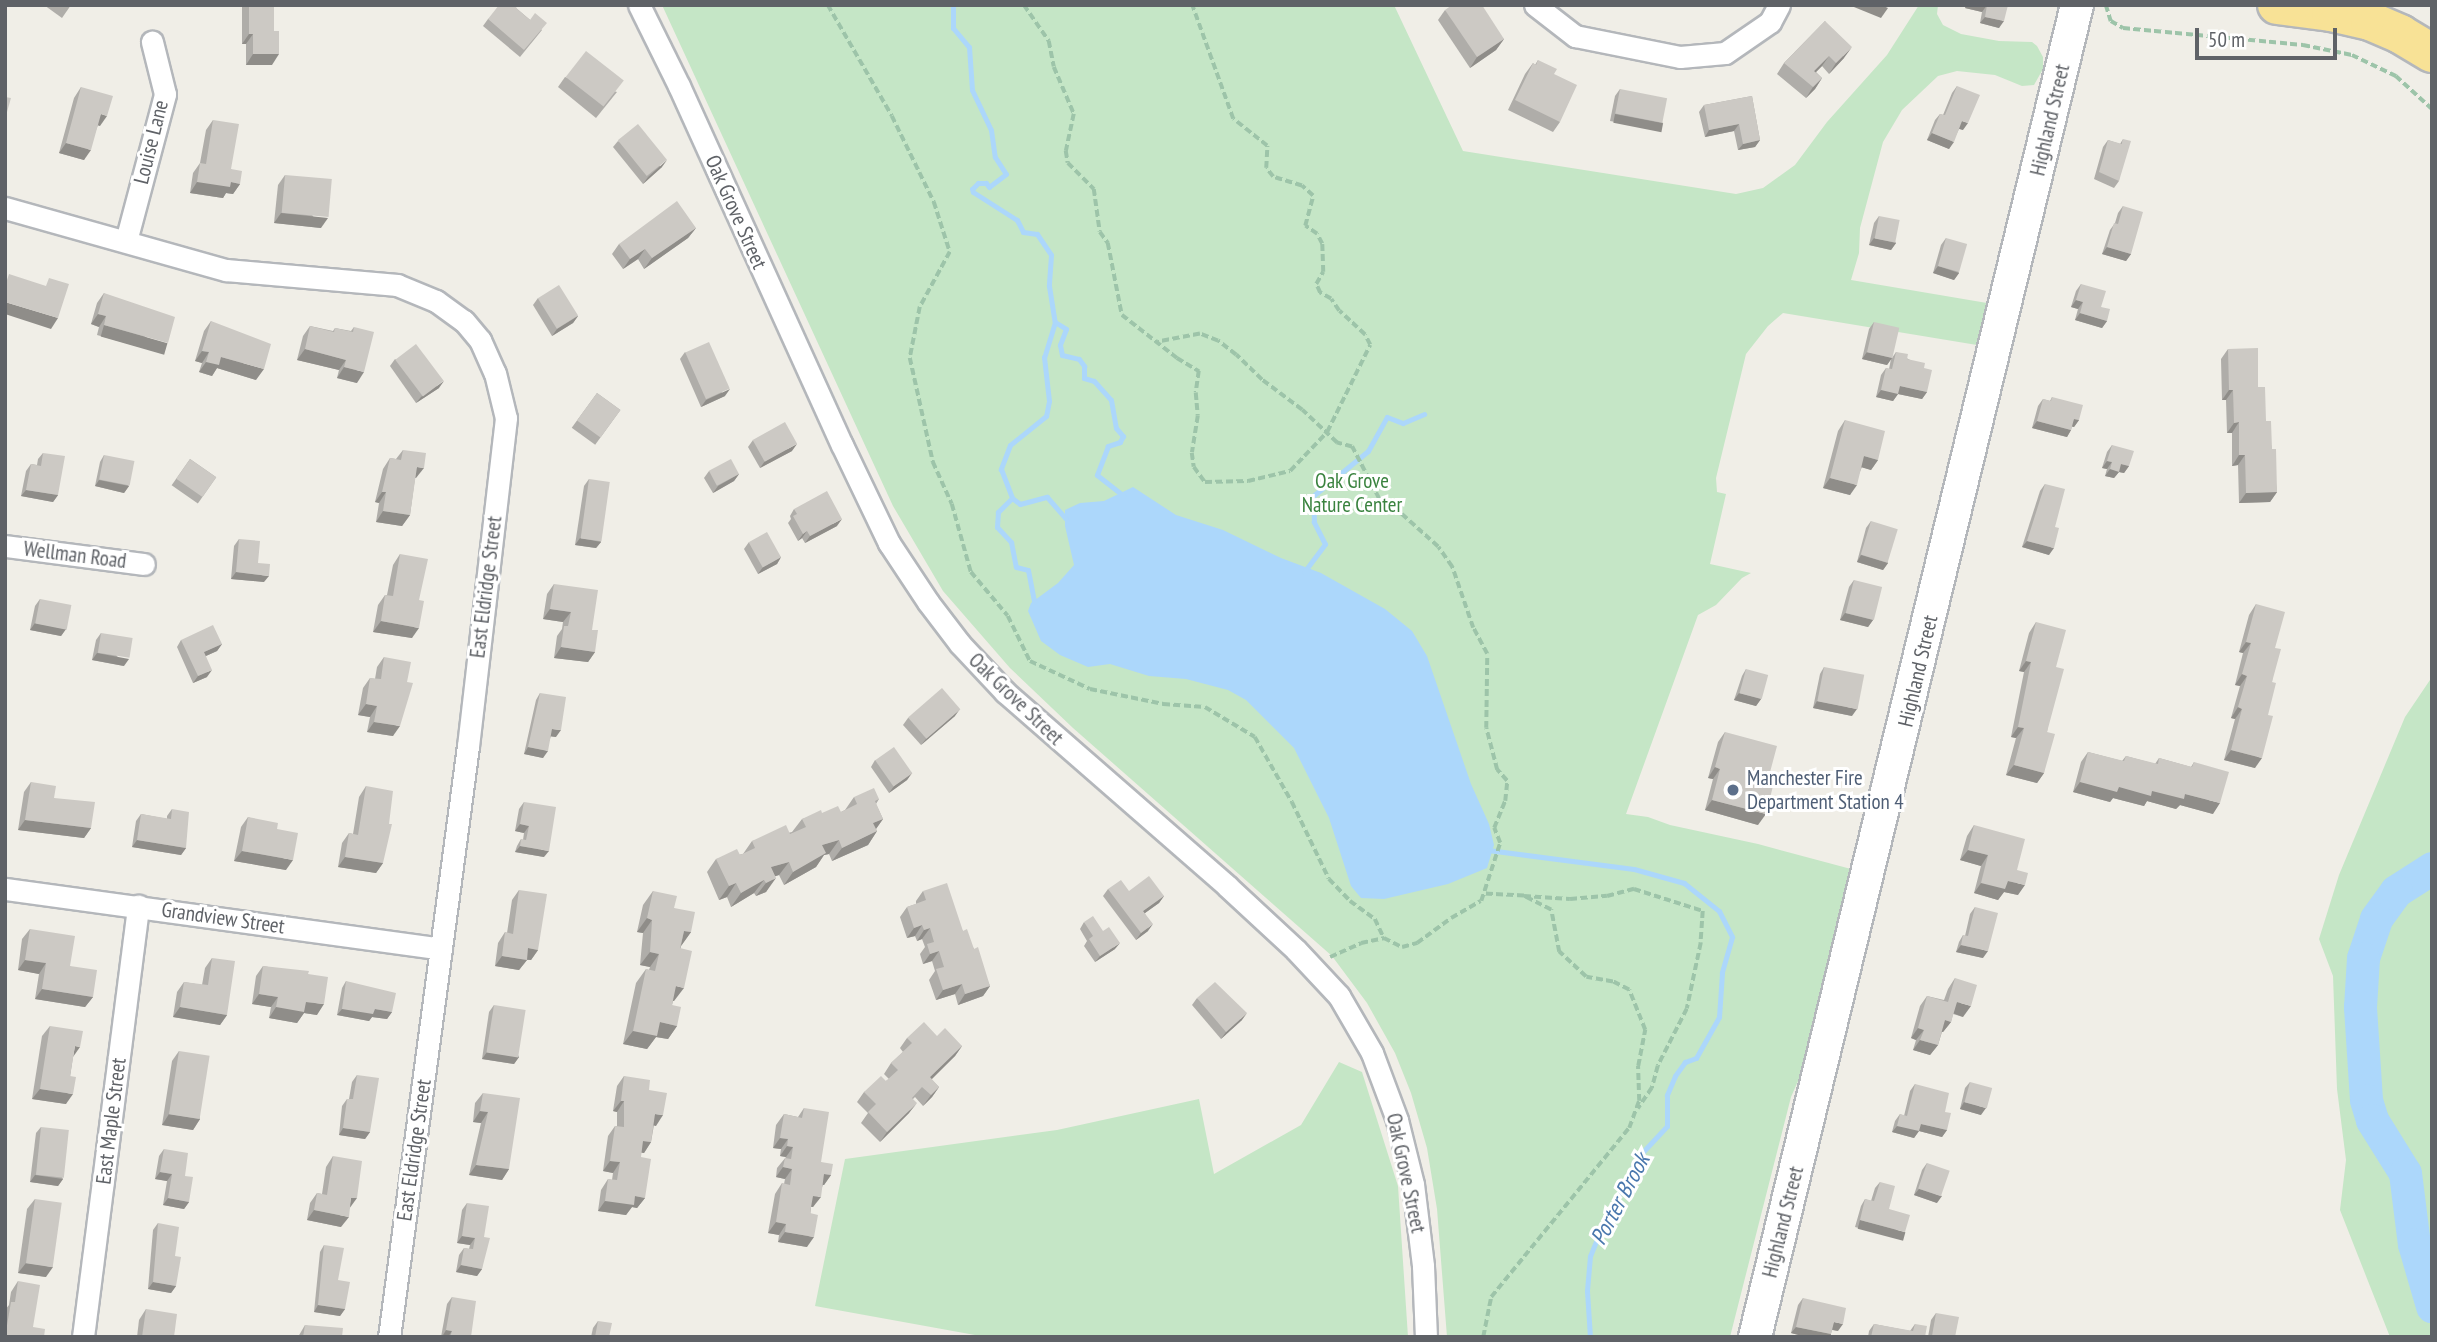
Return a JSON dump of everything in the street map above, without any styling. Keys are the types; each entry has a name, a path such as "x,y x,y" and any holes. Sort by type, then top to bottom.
{"highway":[{"path":"2277,5 2331,12 2370,22 2400,34 2432,53"}],"main road":[{"name":"Highland Street","path":"1755,1337 1869,876 2077,5"}],"street":[{"name":"Oak Grove Street","path":"639,5 679,86 889,543 928,602 960,644 1005,692 1227,886 1339,996 1372,1053 1397,1120 1413,1184 1420,1238 1426,1337"},
{"path":"1535,5 1575,36 1680,57 1725,53 1770,22 1779,5"},
{"name":"Louise Lane","path":"126,242 165,94 152,42"},
{"name":"East Eldridge Street","path":"5,208 226,270 397,285 436,301 464,321 480,340 495,373 506,418 441,949 389,1337"},
{"name":"Wellman Road","path":"5,546 144,564"},
{"name":"Grandview Street","path":"5,889 138,905 441,949"},
{"name":"East Maple Street","path":"83,1337 138,905"}],"path":[{"path":"828,5 892,116 934,202 950,253 920,307 909,358 933,462 952,504 971,572 1008,616 1030,661 1090,689 1163,704 1205,707 1255,737 1293,802 1329,879 1350,901 1375,919 1384,939"},
{"path":"1024,5 1049,41 1054,67 1074,114 1066,151 1068,163 1094,189 1100,232 1108,243 1122,315 1177,358 1199,371 1196,393 1198,416 1192,453 1194,467 1205,482 1248,481 1290,471 1327,432 1370,345 1366,335 1339,311 1331,299 1320,293 1316,284 1323,272 1322,244 1317,234 1304,226 1313,196 1302,186 1273,177 1266,168 1267,146 1233,119 1192,5"},
{"path":"2106,5 2110,21 2123,29 2303,45 2352,55 2396,76 2432,109"},
{"path":"1158,342 1200,334 1218,341 1337,443 1352,447 1379,499 1398,511 1438,547 1452,567 1473,628 1487,654 1486,728 1497,770 1507,781 1505,802 1494,828 1500,843 1495,866 1481,901 1417,943 1402,947 1384,939 1361,943 1312,967"},
{"path":"1483,1337 1491,1297 1629,1128 1652,1088 1658,1066 1688,1009 1702,943 1703,911 1634,889 1607,896 1570,899 1484,894"},
{"path":"1524,896 1551,910 1559,952 1586,977 1614,982 1629,990 1645,1030 1638,1066 1637,1111"}],"green space":[{"name":"Oak Grove Nature Center","path":"662,5 1394,5 1463,151 1736,194 1763,188 1795,165 1827,122 1887,55 1919,5 1938,5 1937,14 1943,25 1961,34 1999,41 2032,42 2037,46 2043,57 2043,69 2034,85 2022,86 1995,75 1957,71 1938,76 1902,110 1883,142 1860,228 1859,253 1851,280 1987,303 1977,345 1783,313 1768,326 1746,354 1716,478 1717,492 1726,494 1710,564 1751,573 1742,578 1716,605 1698,615 1626,814 1648,817 1670,825 1758,844 1851,869 1802,1072 1791,1097 1730,1337 1447,1337 1437,1209 1427,1148 1411,1093 1395,1053 1367,1003 1332,956 1073,728 1010,668 943,591 893,506"},
{"path":"2432,677 2432,1337 2390,1337 2340,1210 2346,1160 2337,1089 2333,976 2319,939 2339,875 2405,717"},
{"path":"1339,1062 1362,1072 1398,1186 1408,1337 986,1337 815,1306 845,1159 1057,1130 1199,1099 1214,1174 1301,1125"}],"water":[{"path":"1133,487 1176,515 1223,530 1281,558 1321,573 1385,609 1412,631 1427,656 1471,784 1489,824 1494,845 1487,868 1448,884 1384,899 1361,898 1351,886 1329,818 1294,748 1246,700 1228,690 1186,679 1149,676 1110,664 1088,667 1060,655 1041,641 1028,611 1031,603 1058,583 1074,565 1065,526 1065,510 1080,503 1104,501"}],"building":[{"path":"249,5 274,5 274,31 279,31 279,54 253,54 253,34 249,34"},
{"path":"499,5 518,5 516,8 530,20 535,13 547,23 524,50 488,19"},
{"path":"1452,5 1482,5 1504,39 1477,57 1445,10"},
{"path":"1987,5 2008,5 2004,21 1985,17"},
{"path":"1825,21 1852,47 1836,63 1829,56 1814,71 1822,78 1813,87 1784,63"},
{"path":"586,51 624,81 604,107 566,77"},
{"path":"1538,60 1557,69 1554,74 1577,85 1560,122 1515,100 1533,63 1536,65"},
{"path":"1957,86 1980,95 1968,123 1962,121 1954,142 1932,133 1940,114 1945,115"},
{"path":"81,87 113,96 107,116 101,114 91,150 66,143"},
{"path":"1620,89 1667,98 1662,123 1615,114"},
{"path":"1752,96 1760,140 1743,144 1739,124 1709,130 1704,105"},
{"path":"5,97 11,98 5,119"},
{"path":"213,120 239,124 231,169 242,171 240,184 231,182 230,187 197,182 200,163 206,164"},
{"path":"638,124 667,160 647,176 618,140"},
{"path":"2123,139 2131,141 2119,181 2099,172 2108,140 2122,144"},
{"path":"285,175 332,179 329,217 282,213"},
{"path":"677,201 696,228 652,258 645,249 630,259 619,244"},
{"path":"2123,206 2143,212 2131,254 2107,247 2114,223 2118,224"},
{"path":"1879,216 1900,220 1895,243 1875,239"},
{"path":"1946,238 1967,244 1959,272 1938,266"},
{"path":"9,274 46,286 49,278 69,284 58,318 5,302 5,286"},
{"path":"2081,284 2106,291 2101,307 2110,309 2107,321 2080,313 2083,302 2076,300"},
{"path":"559,285 578,316 557,329 538,298"},
{"path":"104,293 175,317 168,343 104,325 106,316 98,314"},
{"path":"211,321 271,344 264,369 221,357 219,365 206,362 209,352 202,351"},
{"path":"1874,322 1899,328 1892,358 1867,352"},
{"path":"310,326 334,332 335,328 353,332 354,327 374,332 364,372 344,367 346,360 305,349"},
{"path":"709,342 730,389 706,399 685,353"},
{"path":"416,344 444,381 423,396 395,360"},
{"path":"2258,348 2258,387 2265,387 2266,421 2271,421 2272,449 2276,449 2277,492 2246,493 2245,455 2239,455 2239,422 2234,423 2233,390 2229,390 2228,349"},
{"path":"1896,352 1908,354 1907,359 1925,363 1924,368 1932,370 1927,392 1900,386 1898,394 1881,390 1886,368 1892,369"},
{"path":"597,393 620,410 600,438 577,421"},
{"path":"2052,397 2083,405 2079,420 2074,419 2071,430 2037,421 2043,399 2051,401"},
{"path":"1845,420 1885,431 1878,460 1864,456 1857,485 1830,478"},
{"path":"785,422 797,444 765,462 753,440"},
{"path":"2112,445 2134,451 2129,466 2121,464 2119,472 2110,469 2112,462 2107,461"},
{"path":"403,450 426,453 424,468 417,467 410,515 383,511 386,492 382,492 390,458 401,460"},
{"path":"43,453 65,456 58,495 26,490 31,464 41,466"},
{"path":"104,455 134,461 130,485 99,480"},
{"path":"190,459 216,477 202,497 176,479"},
{"path":"731,459 739,474 717,486 709,471"},
{"path":"589,479 610,482 601,541 581,538"},
{"path":"2045,484 2065,489 2055,527 2059,528 2054,548 2027,541"},
{"path":"827,491 842,519 810,536 807,531 803,534 793,516 797,514 794,509"},
{"path":"1871,521 1898,529 1888,563 1861,554"},
{"path":"767,532 781,557 763,568 749,542"},
{"path":"239,539 260,541 258,563 270,564 269,576 236,572"},
{"path":"400,554 428,559 419,600 424,601 419,628 381,621 385,595 393,596"},
{"path":"1854,580 1882,587 1874,620 1846,613"},
{"path":"554,584 598,590 592,630 598,630 595,652 561,647 564,626 568,626 571,612 550,609"},
{"path":"40,599 71,605 67,630 35,624"},
{"path":"2256,604 2285,612 2275,648 2281,649 2272,682 2276,683 2268,715 2273,716 2262,758 2231,750 2242,709 2238,707 2247,676 2242,674 2251,643 2246,642"},
{"path":"2036,622 2066,630 2056,667 2064,669 2047,732 2055,734 2044,773 2014,765 2024,728 2018,727 2031,662 2026,661"},
{"path":"213,625 222,644 204,652 212,670 198,676 181,640"},
{"path":"101,633 133,638 129,658 98,653"},
{"path":"384,657 411,662 407,682 413,683 400,726 374,722 377,706 366,704 370,678 381,679"},
{"path":"1824,667 1864,675 1858,709 1817,701"},
{"path":"1746,669 1768,675 1762,699 1740,693"},
{"path":"942,688 960,709 926,739 908,718"},
{"path":"540,693 566,697 561,730 552,729 548,751 528,747"},
{"path":"1725,732 1777,746 1769,776 1775,778 1766,814 1712,800 1720,769 1715,767"},
{"path":"894,747 912,773 894,786 875,760"},
{"path":"2088,752 2124,761 2126,756 2158,764 2159,758 2192,767 2194,762 2229,772 2220,803 2185,794 2184,799 2152,791 2151,796 2119,787 2117,792 2080,782"},
{"path":"31,782 56,786 54,798 95,802 91,828 25,820"},
{"path":"366,786 393,791 389,824 392,824 383,863 345,857 349,833 358,835"},
{"path":"874,788 879,799 875,801 883,819 873,823 877,831 842,848 839,840 822,845 826,853 793,872 789,862 771,867 776,878 766,883 764,880 741,893 736,883 729,886 716,859 737,849 740,855 755,848 752,841 786,825 790,834 806,827 802,819 821,810 822,813 838,806 841,812 857,804 854,797"},
{"path":"524,802 556,807 549,851 520,846 521,839 526,840 529,826 520,824"},
{"path":"172,809 189,812 186,848 137,840 141,814 171,819"},
{"path":"248,817 278,823 277,829 298,833 293,860 242,851"},
{"path":"1974,825 2025,839 2017,870 2028,873 2025,885 2008,881 2005,889 1981,883 1988,855 1968,850"},
{"path":"1149,876 1164,896 1143,911 1153,924 1141,933 1108,889 1121,880 1129,891"},
{"path":"947,883 963,931 967,929 974,949 978,947 990,986 965,994 962,984 943,990 936,969 944,967 939,951 930,954 927,944 934,942 930,928 924,930 922,925 914,928 907,907 926,900 923,891"},
{"path":"519,890 547,894 538,950 528,948 527,960 502,956 505,932 513,934"},
{"path":"653,891 677,896 674,908 695,912 691,932 684,931 680,948 692,951 684,988 676,986 672,1005 681,1007 677,1026 660,1022 657,1036 633,1031 646,969 655,971 659,954 650,952 652,920 647,918"},
{"path":"1975,907 1998,913 1988,951 1961,945 1963,935 1968,936"},
{"path":"1093,916 1103,931 1109,927 1120,943 1100,956 1089,939 1093,936 1084,922"},
{"path":"30,929 75,936 70,966 97,970 93,997 42,989 46,963 25,960"},
{"path":"212,958 235,961 227,1015 180,1007 184,982 208,985"},
{"path":"263,966 309,971 308,974 328,977 324,1004 306,1002 304,1012 276,1007 278,997 259,994"},
{"path":"1955,978 1977,985 1971,1006 1957,1002 1951,1022 1945,1020 1938,1045 1920,1040 1924,1030 1918,1028 1927,996 1948,1002"},
{"path":"346,981 396,993 392,1012 375,1009 373,1014 342,1009"},
{"path":"1215,982 1247,1013 1226,1032 1197,998"},
{"path":"494,1005 526,1010 518,1057 486,1052"},
{"path":"924,1022 937,1036 945,1028 962,1046 930,1077 939,1087 931,1095 922,1087 912,1098 917,1103 887,1132 868,1112 876,1104 864,1092 881,1076 886,1081 898,1070 891,1063 912,1043 907,1038"},
{"path":"50,1026 83,1031 80,1047 75,1046 70,1076 76,1077 73,1094 40,1089"},
{"path":"179,1051 210,1056 200,1119 169,1114"},
{"path":"357,1075 379,1078 370,1132 343,1128 347,1099 353,1099"},
{"path":"624,1076 650,1080 649,1090 667,1093 663,1115 655,1114 651,1142 643,1141 641,1157 651,1159 645,1198 635,1196 634,1205 605,1201 608,1179 617,1180 620,1162 610,1161 615,1126 624,1127 624,1101 621,1101"},
{"path":"1970,1082 1992,1088 1987,1108 1965,1102"},
{"path":"1915,1084 1949,1093 1945,1112 1951,1113 1947,1130 1921,1124 1919,1131 1897,1126 1900,1114 1907,1116"},
{"path":"483,1093 520,1098 509,1169 476,1165 488,1112 480,1111"},
{"path":"804,1108 829,1112 821,1162 833,1164 831,1175 824,1174 821,1197 813,1196 810,1213 818,1215 814,1237 785,1232 786,1224 776,1222 782,1183 790,1185 792,1169 783,1167 785,1158 791,1159 793,1147 787,1146 788,1139 780,1138 784,1114 802,1118"},
{"path":"41,1127 69,1130 64,1178 36,1175"},
{"path":"164,1149 188,1153 185,1176 193,1177 189,1202 168,1198 172,1174 160,1172"},
{"path":"333,1156 362,1161 357,1198 351,1198 349,1217 314,1210 317,1193 327,1195"},
{"path":"1927,1163 1950,1171 1941,1196 1918,1189"},
{"path":"1880,1182 1895,1186 1889,1209 1910,1215 1905,1232 1860,1220 1865,1199 1874,1201"},
{"path":"35,1199 62,1203 53,1267 26,1263"},
{"path":"467,1203 489,1206 484,1237 490,1238 482,1269 461,1265 464,1248 473,1249 475,1238 462,1236"},
{"path":"158,1223 179,1227 175,1256 181,1257 176,1286 153,1282"},
{"path":"324,1245 344,1248 338,1280 350,1282 345,1309 318,1305"},
{"path":"18,1281 40,1285 33,1327 45,1329 44,1337 5,1337"},
{"path":"452,1297 476,1301 471,1337 450,1337 452,1331 446,1330"},
{"path":"1803,1298 1846,1308 1843,1324 1834,1322 1831,1334 1796,1327"},
{"path":"146,1309 177,1314 174,1337 142,1337"},
{"path":"1936,1313 1959,1317 1955,1337 1932,1336"},
{"path":"598,1321 612,1323 609,1337 595,1337"},
{"path":"1874,1324 1913,1331 1915,1324 1927,1326 1925,1337 1871,1337"},
{"path":"305,1325 343,1328 342,1337 303,1337"}],"waterway":[{"path":"953,5 953,28 969,47 972,90 991,130 995,157 1006,174 989,187 986,183 978,183 972,189 973,192 1017,220 1023,232 1037,234 1051,255 1049,286 1055,322 1044,357 1049,401 1046,416 1010,445 1001,469 1012,498 1020,504 1047,497 1065,518"},
{"path":"1055,322 1066,329 1060,345 1062,355 1079,359 1084,366 1084,378 1094,381 1111,400 1116,428 1123,436 1120,442 1108,446 1097,475 1124,496"},
{"path":"1304,572 1325,544 1314,522 1313,496 1368,451 1387,417 1403,423 1424,414"},
{"path":"1012,498 998,512 997,527 1011,542 1016,567 1028,570 1034,601"},
{"name":"Porter Brook","path":"1488,850 1634,869 1684,883 1719,911 1732,937 1722,973 1719,1017 1696,1058 1685,1062 1675,1076 1667,1095 1667,1126 1638,1157 1605,1219 1590,1256 1587,1291 1590,1337"},
{"path":"2432,868 2396,891 2376,919 2363,958 2360,1007 2366,1100 2372,1120 2405,1173 2414,1244 2432,1306"}],"place":[{"name":"Manchester Fire Department Station 4","path":"1733,790"}]}
